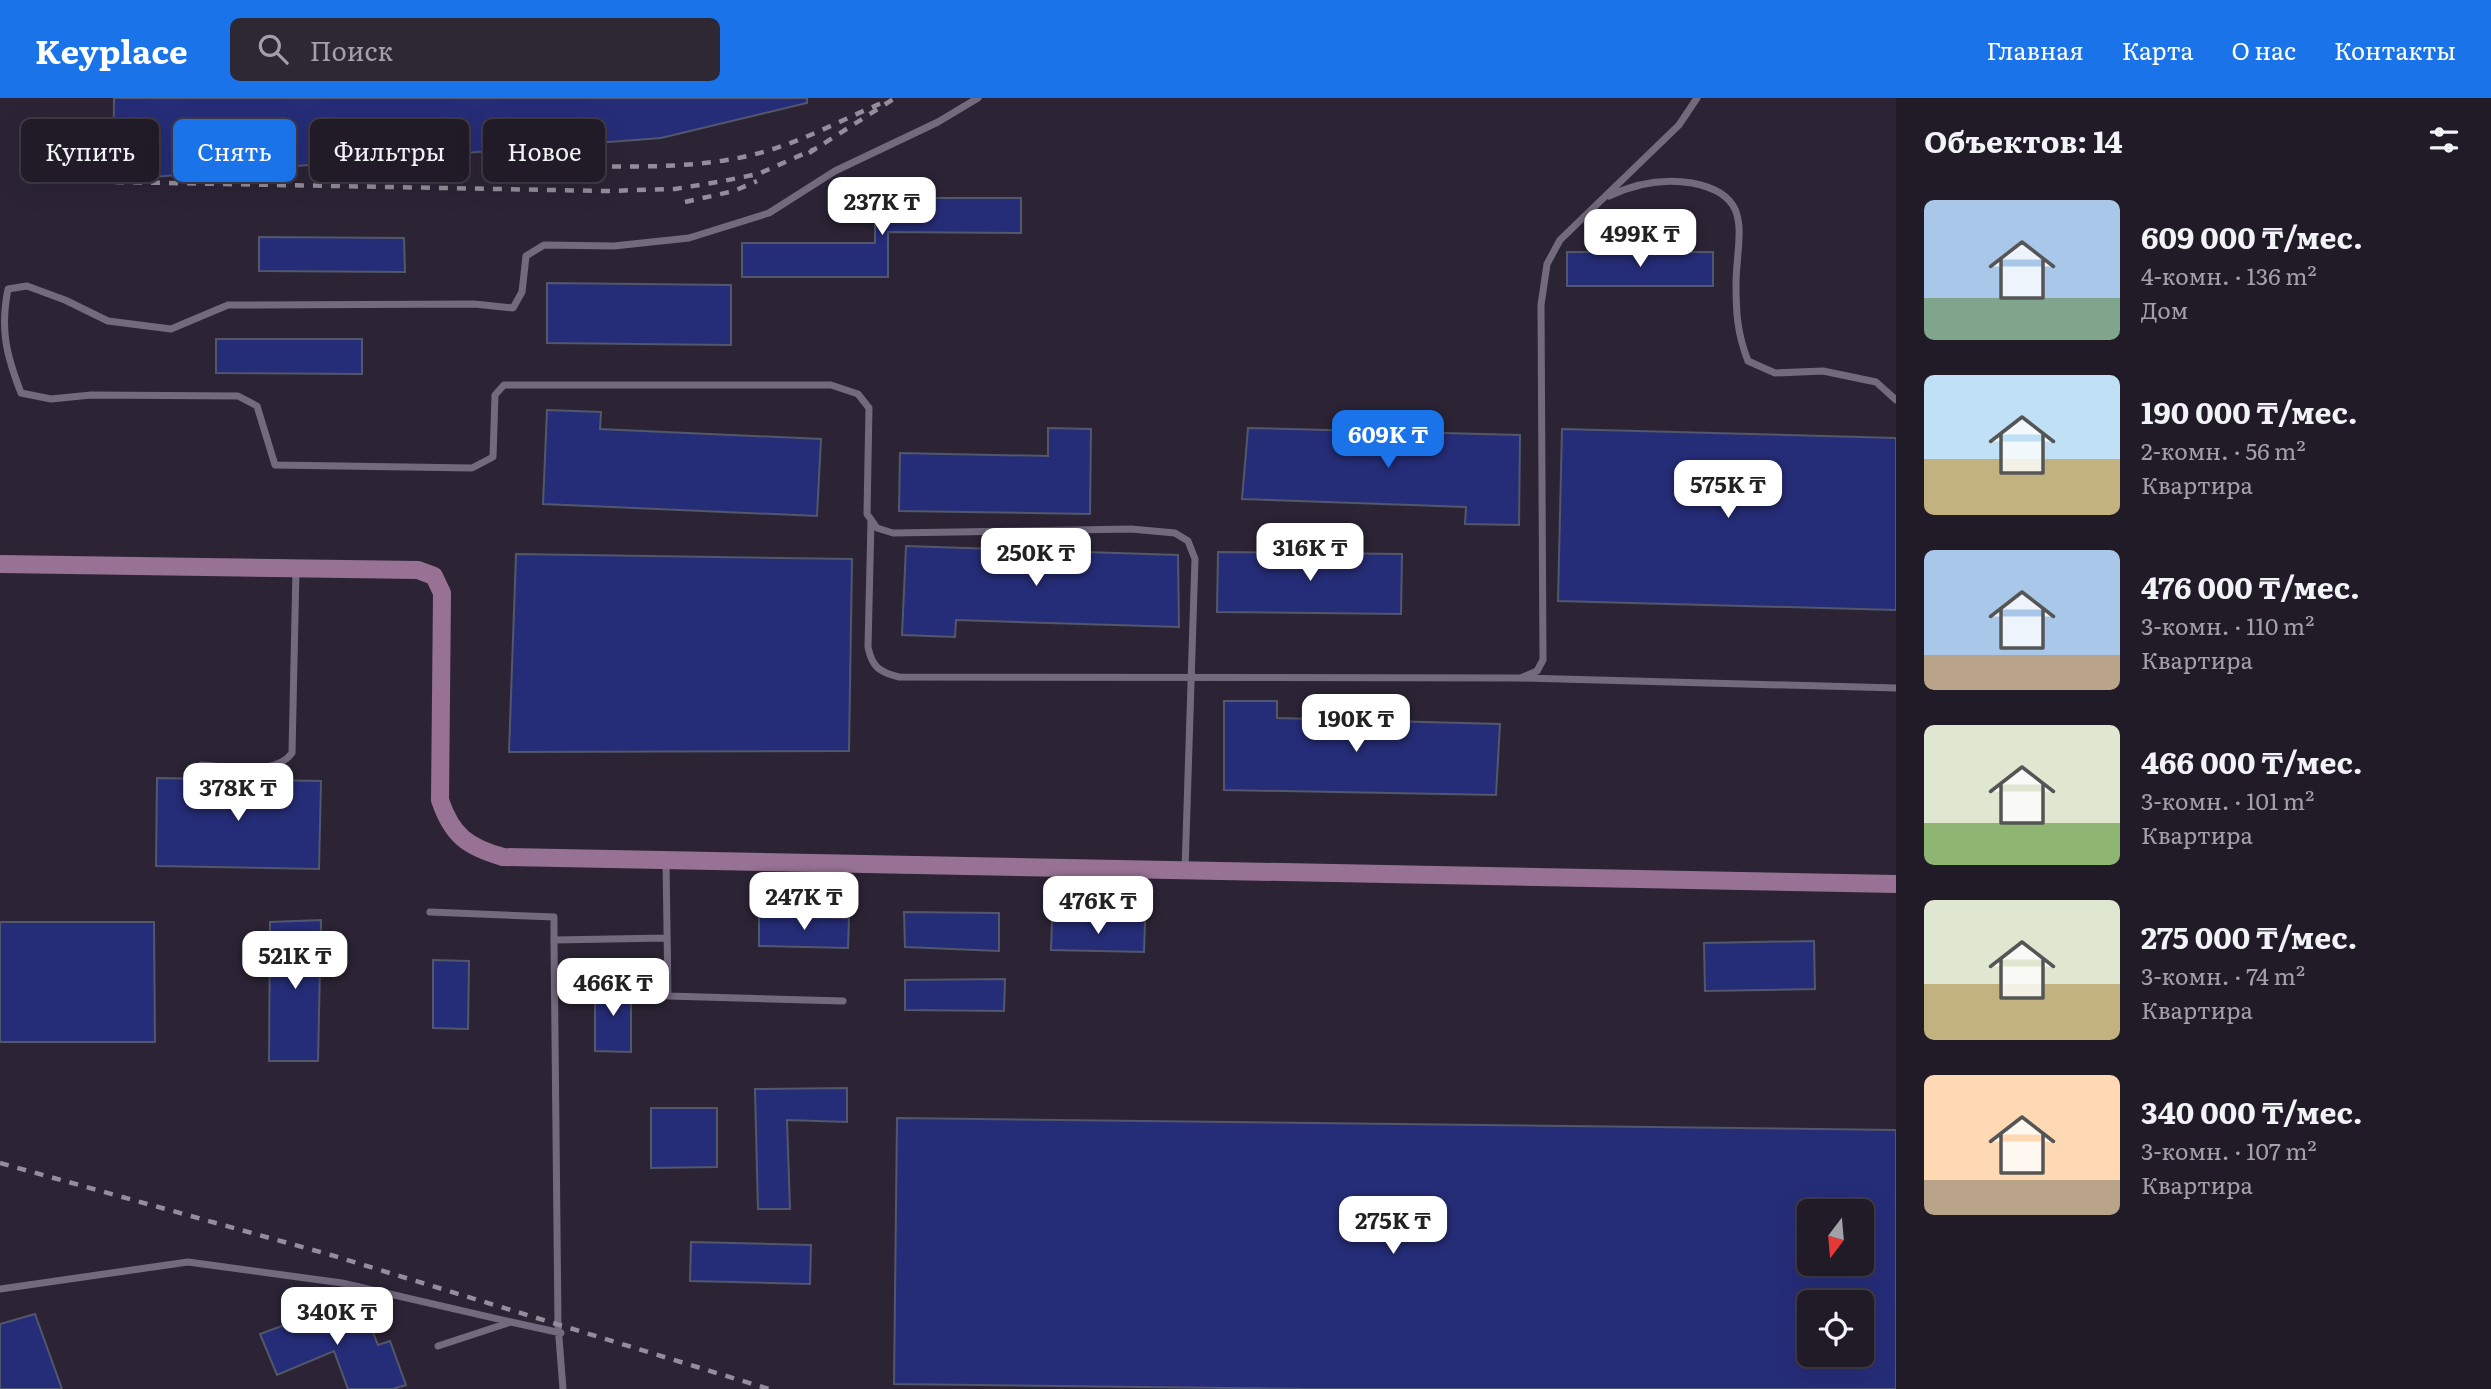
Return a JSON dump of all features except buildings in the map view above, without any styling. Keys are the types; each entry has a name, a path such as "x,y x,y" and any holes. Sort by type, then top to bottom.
{"street":[{"path":"0,564 418,570 434,576 442,593 440,800 454,830 475,849 503,857 1896,884"}],"lane":[{"path":"978,98 938,122 835,172 769,213 689,238 614,246 544,245 526,256 523,292 513,308 474,303 228,305 171,329 108,321 65,300 27,286 8,289 2,319 8,360 21,393 51,399 91,395 238,396 257,406 275,465 472,468 493,457 495,395 504,385 831,385 858,394 869,408 867,514 877,528 893,533 1131,528 1175,533 1188,541 1195,559 1185,870"},
{"path":"1520,678 1536,670 1543,660 1541,305 1547,264 1560,240 1679,125 1697,98"},
{"path":"1602,199 1635,184 1679,181 1714,187 1733,203 1741,224 1736,281 1737,335 1748,361 1775,373 1823,371 1876,382 1896,400"},
{"path":"871,519 868,647 871,661 880,673 915,679 1520,678 1896,688"},
{"path":"201,765 275,766 286,761 292,752 296,568"},
{"path":"666,860 668,996 843,1001"},
{"path":"430,912 554,918 563,1389"},
{"path":"554,940 667,938"},
{"path":"0,1289 188,1262 342,1283 561,1333"},
{"path":"438,1346 511,1322"}],"railway":[{"path":"809,153 895,98"},
{"path":"605,166 665,166 744,157 799,140 884,102"},
{"path":"116,182 606,191 675,189 758,174 817,148"},
{"path":"685,202 734,191 757,181"},
{"path":"0,1163 331,1255 769,1389"}]}
